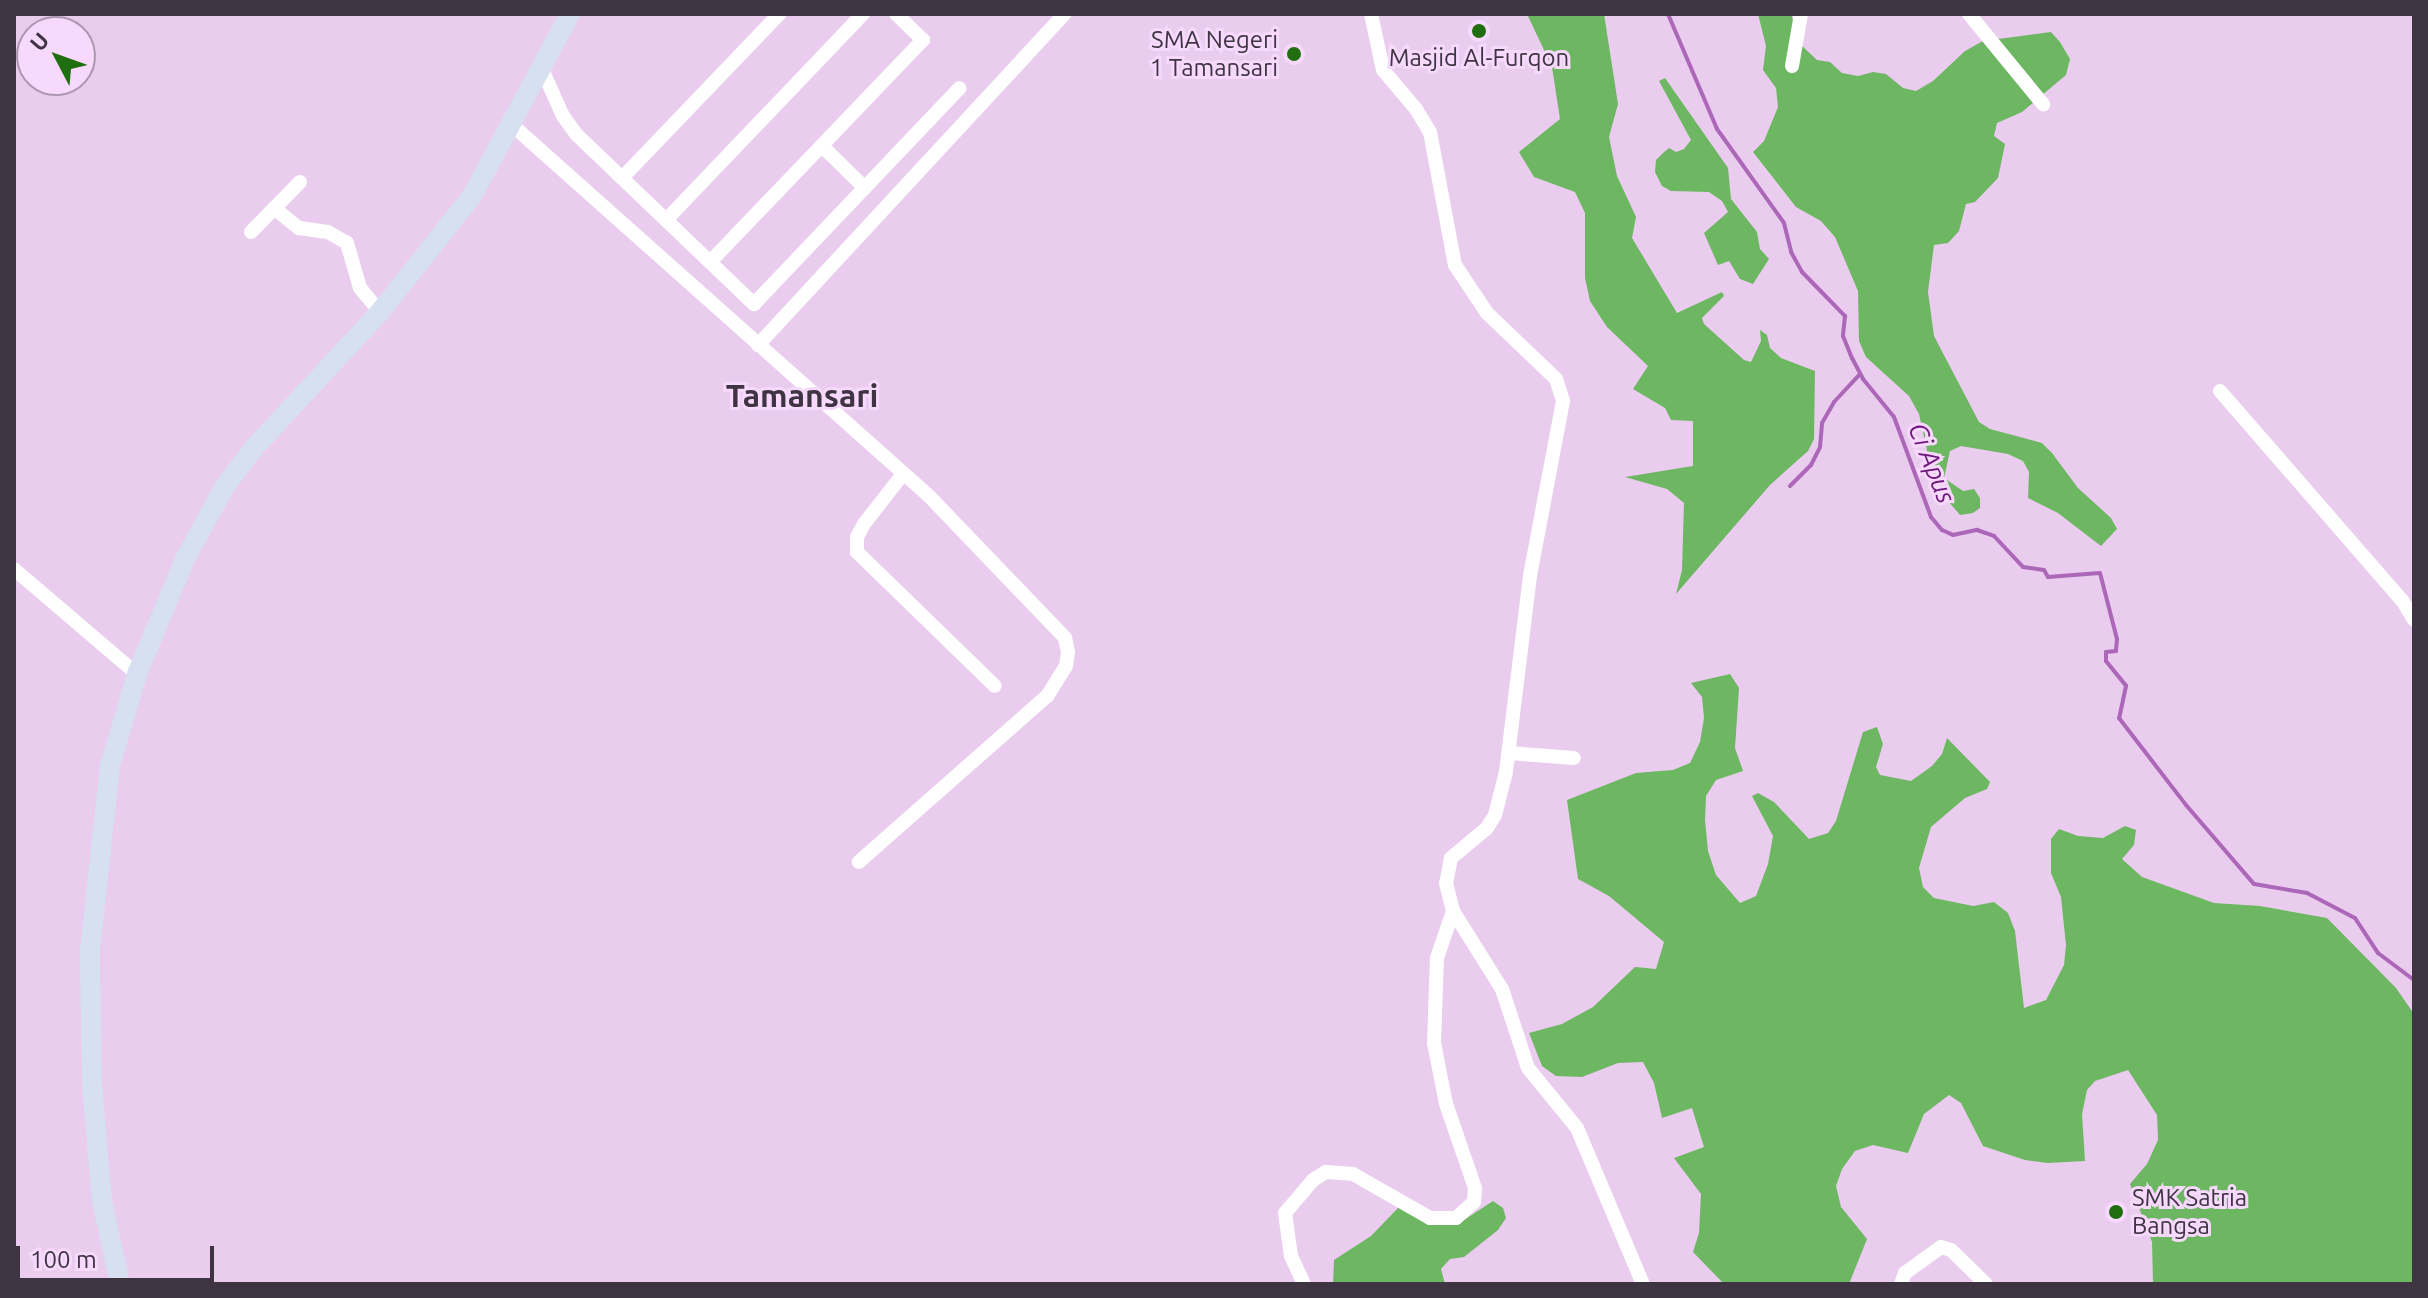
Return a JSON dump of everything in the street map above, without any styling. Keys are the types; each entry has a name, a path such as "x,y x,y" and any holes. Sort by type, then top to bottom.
{"main road":[{"path":"120,1284 101,1186 92,1084 90,950 110,766 137,674 186,557 225,486 254,448 380,312 472,196 570,14"}],"street":[{"path":"622,178 779,14"},
{"path":"666,220 863,14"},
{"path":"710,262 923,40 896,14"},
{"path":"758,345 1065,14"},
{"path":"1371,14 1383,70 1416,109 1430,132 1455,265 1487,313 1549,371 1562,392 1562,412 1530,576 1509,753 1495,815 1487,828 1459,850 1447,867 1446,883 1453,911 1502,989 1528,1068 1577,1128 1643,1284"},
{"path":"1792,66 1801,14"},
{"path":"1969,14 2043,104"},
{"path":"541,67 563,116 577,135 754,304 960,88"},
{"path":"511,124 929,496 1056,625 1065,638 1068,652 1058,683 1047,696 859,862"},
{"path":"822,146 865,188"},
{"path":"251,232 300,182"},
{"path":"274,208 299,228 328,232 347,243 360,288 380,312"},
{"path":"2220,391 2402,600 2414,620"},
{"path":"903,474 864,524 857,537 857,552 995,686"},
{"path":"14,570 137,674"},
{"path":"1509,753 1574,758"},
{"path":"1304,1284 1291,1256 1285,1213 1313,1180 1326,1172 1353,1174 1430,1218 1456,1218 1474,1202 1475,1188 1446,1104 1434,1043 1437,958 1453,911"},
{"path":"1901,1284 1905,1273 1941,1247 1951,1250 1986,1284"}],"green space":[{"path":"1527,14 1604,14 1618,104 1609,137 1617,176 1636,217 1632,238 1677,313 1722,292 1724,296 1702,318 1704,324 1744,360 1751,362 1761,341 1760,330 1767,335 1770,348 1781,358 1815,371 1814,439 1808,451 1770,485 1676,594 1682,570 1684,503 1667,489 1625,477 1693,466 1693,421 1671,420 1665,408 1633,389 1648,366 1607,327 1590,301 1585,278 1585,213 1575,192 1534,177 1519,152 1560,119 1552,67"},
{"path":"1758,14 1791,14 1802,46 1817,60 1830,62 1842,73 1858,76 1873,72 1886,74 1903,88 1916,91 1933,81 1965,51 1983,41 2051,32 2060,42 2070,59 2066,75 2022,112 1997,123 1994,136 2005,144 1998,178 1975,202 1966,204 1959,231 1948,243 1934,245 1928,292 1934,336 1979,422 1990,429 2042,443 2052,453 2078,488 2111,518 2117,529 2101,546 2058,513 2028,498 2029,472 2023,461 2008,454 1961,446 1950,451 1944,478 1963,491 1974,489 1980,498 1980,508 1973,513 1960,515 1943,495 1932,473 1919,414 1909,396 1866,357 1859,341 1858,291 1835,237 1821,221 1796,207 1753,152 1764,141 1778,107 1776,88 1763,70 1766,46"},
{"path":"1665,78 1728,168 1731,199 1757,232 1760,249 1769,259 1753,284 1740,279 1729,261 1718,265 1704,233 1728,212 1722,201 1709,192 1671,191 1662,186 1655,172 1656,160 1663,153 1669,148 1676,152 1684,149 1691,140 1659,81"},
{"path":"1730,674 1739,688 1735,748 1743,771 1716,780 1706,796 1705,820 1708,851 1716,875 1740,903 1756,896 1768,864 1773,836 1752,796 1758,793 1774,802 1809,839 1828,833 1836,821 1863,732 1877,727 1883,744 1876,767 1880,775 1911,781 1932,766 1942,754 1947,738 1990,782 1987,789 1965,798 1931,827 1919,868 1923,887 1934,898 1973,906 1994,902 2008,913 2015,931 2024,1008 2046,1000 2064,965 2066,945 2061,897 2051,873 2051,839 2059,829 2078,836 2103,838 2125,826 2136,830 2134,845 2122,859 2142,877 2214,903 2260,906 2327,918 2396,988 2414,1014 2414,1284 2153,1284 2152,1242 2130,1184 2147,1164 2158,1140 2157,1115 2128,1070 2095,1081 2087,1090 2082,1114 2085,1161 2048,1163 2025,1160 1983,1146 1961,1103 1949,1095 1924,1114 1908,1153 1873,1145 1855,1151 1842,1169 1836,1186 1841,1207 1867,1239 1849,1284 1724,1284 1693,1252 1699,1233 1701,1194 1674,1158 1704,1147 1692,1108 1662,1118 1654,1083 1643,1062 1618,1063 1582,1077 1556,1076 1542,1066 1529,1033 1562,1024 1593,1007 1635,967 1656,969 1664,942 1609,896 1578,879 1567,800 1636,773 1673,770 1690,763 1700,742 1704,718 1702,697 1691,683"},
{"path":"1493,1201 1503,1208 1506,1218 1498,1230 1464,1257 1450,1259 1441,1269 1445,1284 1333,1284 1334,1260 1371,1236 1398,1208 1405,1205 1464,1220"}],"waterway":[{"name":"Ci Apus","path":"1668,14 1717,129 1784,223 1791,252 1802,272 1845,316 1843,336 1852,358 1863,379 1894,417 1931,517 1942,530 1953,535 1977,530 1994,536 2023,567 2044,570 2048,577 2100,573 2117,639 2116,651 2106,652 2106,661 2126,686 2119,718 2186,805 2254,884 2307,893 2355,918 2378,953 2414,980"},
{"path":"1790,486 1811,465 1820,447 1822,423 1834,402 1860,374"}],"place":[{"name":"Masjid Al-Furqon","path":"1479,31"},
{"name":"SMA Negeri 1 Tamansari","path":"1294,54"},
{"name":"SMK Satria Bangsa","path":"2116,1212"}],"district":[{"name":"Tamansari","path":"802,395"}]}
